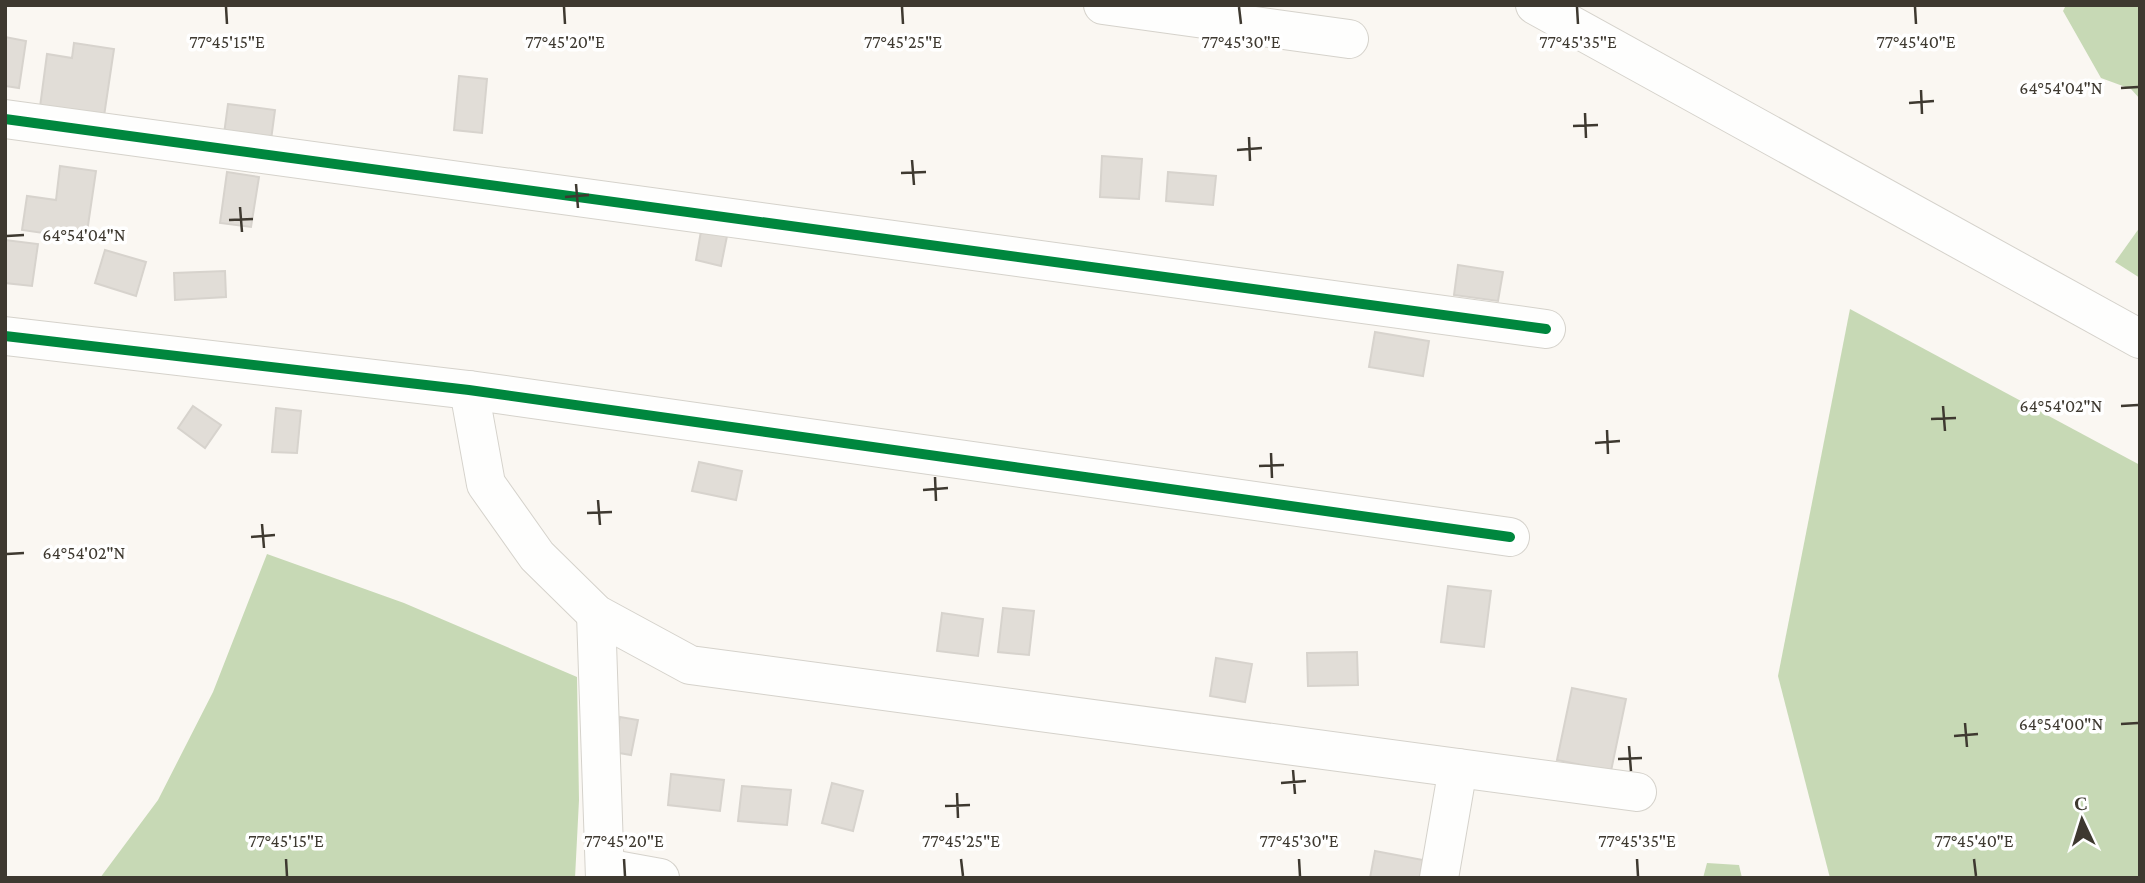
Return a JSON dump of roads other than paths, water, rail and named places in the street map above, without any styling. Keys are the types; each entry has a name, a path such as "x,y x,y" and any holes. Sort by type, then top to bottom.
{"street":[{"path":"1103,5 1349,39"},
{"path":"1535,5 2140,339"},
{"path":"5,118 1546,329"},
{"path":"5,336 469,390 1510,537"},
{"path":"469,390 486,484 537,556 596,614 690,665 1637,792"},
{"path":"596,614 605,873 660,878"},
{"path":"1439,878 1458,768"}]}
